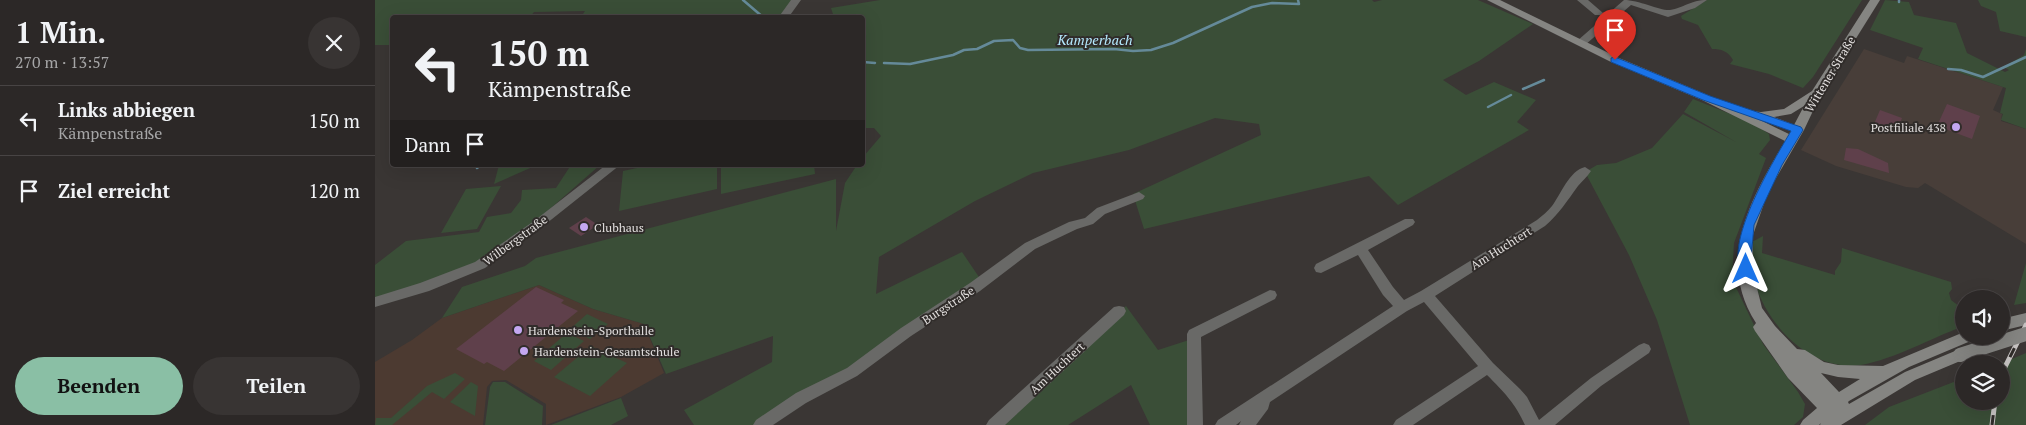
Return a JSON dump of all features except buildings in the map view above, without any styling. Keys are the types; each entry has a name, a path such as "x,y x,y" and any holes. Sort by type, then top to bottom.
{"main road":[{"path":"1492,0 1615,60 1795,135"},
{"name":"Wittener Straße","path":"1837,407 1809,391 1778,355 1760,327 1759,317 1752,300 1745,256 1748,225 1777,165 1795,135 1817,91 1875,0"},
{"path":"1757,114 1787,112 1817,91"},
{"path":"1706,98 1757,114 1795,135"},
{"name":"Wittener Straße","path":"1759,317 1774,332 1837,407"},
{"path":"2010,323 2026,318"},
{"path":"1774,332 1810,362 1821,367 1846,374 1883,372"},
{"path":"1828,425 1837,407 1961,355 2026,334"},
{"path":"1808,425 1837,407 1883,372 1955,342"}],"street":[{"path":"785,15 796,0"},
{"path":"1582,0 1598,13"},
{"path":"1581,43 1626,1 1668,14 1702,0"},
{"name":"Wilbergstraße","path":"375,302 424,287 480,265 538,224 612,167"},
{"name":"Am Huchtert","path":"1223,425 1401,307 1426,295 1541,223 1555,211 1575,181 1585,171"},
{"name":"Burgstraße","path":"761,425 801,398 852,372 906,332 975,288 1031,246 1073,225 1089,221 1101,211 1139,196"},
{"path":"1321,268 1409,222"},
{"path":"1359,248 1401,307"},
{"path":"1195,425 1194,334 1270,295"},
{"path":"1426,295 1473,347 1488,367 1515,393 1522,402 1533,425"},
{"name":"Am Huchtert","path":"994,425 1119,311"},
{"path":"1544,425 1596,382 1644,349"},
{"path":"1401,425 1488,367"},
{"name":"Am Huchtert","path":"1247,425 1269,396"}],"shaded area":[{"path":"1864,49 1904,63 1907,56 2003,87 1993,110 2002,114 2001,121 2026,129 2026,244 1925,183 1918,188 1906,187 1836,166 1801,150"},
{"name":"Hardenstein-Gesamtschule","path":"539,285 593,309 644,324 664,373 621,397 546,425 546,404 506,380 492,381 487,387 483,425 375,425 375,362 412,340 442,318"}],"green space":[{"path":"375,0 792,0 782,15 582,15 585,11 534,12 532,15 390,15 390,45 375,45"},
{"path":"880,0 1372,0 1374,2 1382,0 1478,0 1533,24 1479,61 1443,80 1466,95 1494,82 1536,100 1517,122 1529,130 1398,205 1369,176 1144,229 1133,194 1261,135 1259,124 1215,118 1129,150 1033,173 975,201 879,257 876,294 962,252 981,280 850,371 757,425 694,425 684,410 772,362 773,336 666,374 644,324 593,309 539,285 442,318 462,287 525,266 536,258 836,179 836,231 845,183 856,167 865,167 865,155 881,136 874,128 865,128 865,15 833,15 831,8"},
{"path":"1707,0 1862,0 1813,77 1803,88 1769,74 1730,64 1733,60 1729,54 1721,50 1712,49 1698,25 1682,19 1681,16"},
{"path":"1885,0 1909,2 1914,15 1956,23 1967,53 2005,72 2009,70 2004,67 2024,55 2026,49 2026,129 2001,120 2003,114 2000,113 2006,88 1918,59 1923,48 1870,30"},
{"path":"1978,0 2026,0 2026,37 2000,31 1996,12 1981,6"},
{"path":"1693,99 1753,123 1769,134 1770,140 1759,154 1766,158 1734,243 1732,279 1763,344 1805,404 1803,417 1794,425 1690,425 1657,320 1629,255 1585,172 1597,165 1616,163 1652,148 1683,114 1736,142 1684,112"},
{"path":"498,167 532,167 494,184"},
{"path":"570,167 598,167 535,222 478,264 375,300 375,265 406,241 479,232 487,217 511,213 521,200 522,190 556,188"},
{"path":"642,167 717,167 717,189 619,211 623,171"},
{"path":"721,167 814,167 815,174 721,194"},
{"path":"501,186 477,229 441,233 466,189"},
{"path":"1763,236 1762,253 1835,275 1835,271 1841,262 1842,248 1951,282 1952,289 1949,293 1951,300 1955,303 1955,329 1887,358 1861,365 1843,365 1809,354 1781,330 1761,299 1753,273 1752,242"},
{"path":"2026,263 2026,303 2014,305"},
{"path":"1126,306 1158,350 1189,340 1190,425 1150,425 1131,385 1068,425 1000,425"},
{"path":"587,314 608,324 590,339 570,329"},
{"path":"567,333 584,341 551,370 534,361"},
{"path":"591,346 627,363 590,396 554,377"},
{"path":"2026,353 2026,425 1865,425 1889,407 1955,381 1955,410 2010,410 2010,360"},
{"path":"455,373 465,379 444,399 432,392 392,425 375,425 376,418 391,418 427,386"},
{"path":"471,382 478,386 475,416 450,402"},
{"path":"493,382 505,382 543,406 542,425 485,425 490,387"},
{"path":"621,398 628,416 611,425 551,425"}],"waterway":[{"name":"Kamperbach","path":"743,0 760,15"},
{"name":"Kamperbach","path":"884,63 910,64 953,55 964,50 977,49 994,41 1013,40 1020,48 1028,50 1151,50 1173,43 1252,7 1272,3 1299,4 1298,0"},
{"path":"1948,69 1961,70 1983,77 2026,57"},
{"name":"Kamperbach","path":"865,62 875,63"},
{"path":"1523,89 1544,80"},
{"path":"1488,107 1511,95"}],"railway":[{"path":"2010,357 2026,325"},
{"path":"1992,425 1994,410"}],"place":[{"name":"Postfiliale 438","path":"1956,127"},
{"name":"Clubhaus","path":"584,227"},
{"name":"Hardenstein-Sporthalle","path":"518,330"},
{"name":"Hardenstein-Gesamtschule","path":"524,351"}],"route":[{"path":"1615,60 1706,98 1775,120 1797,130 1777,165 1748,225 1745,256 1746,269"}]}
